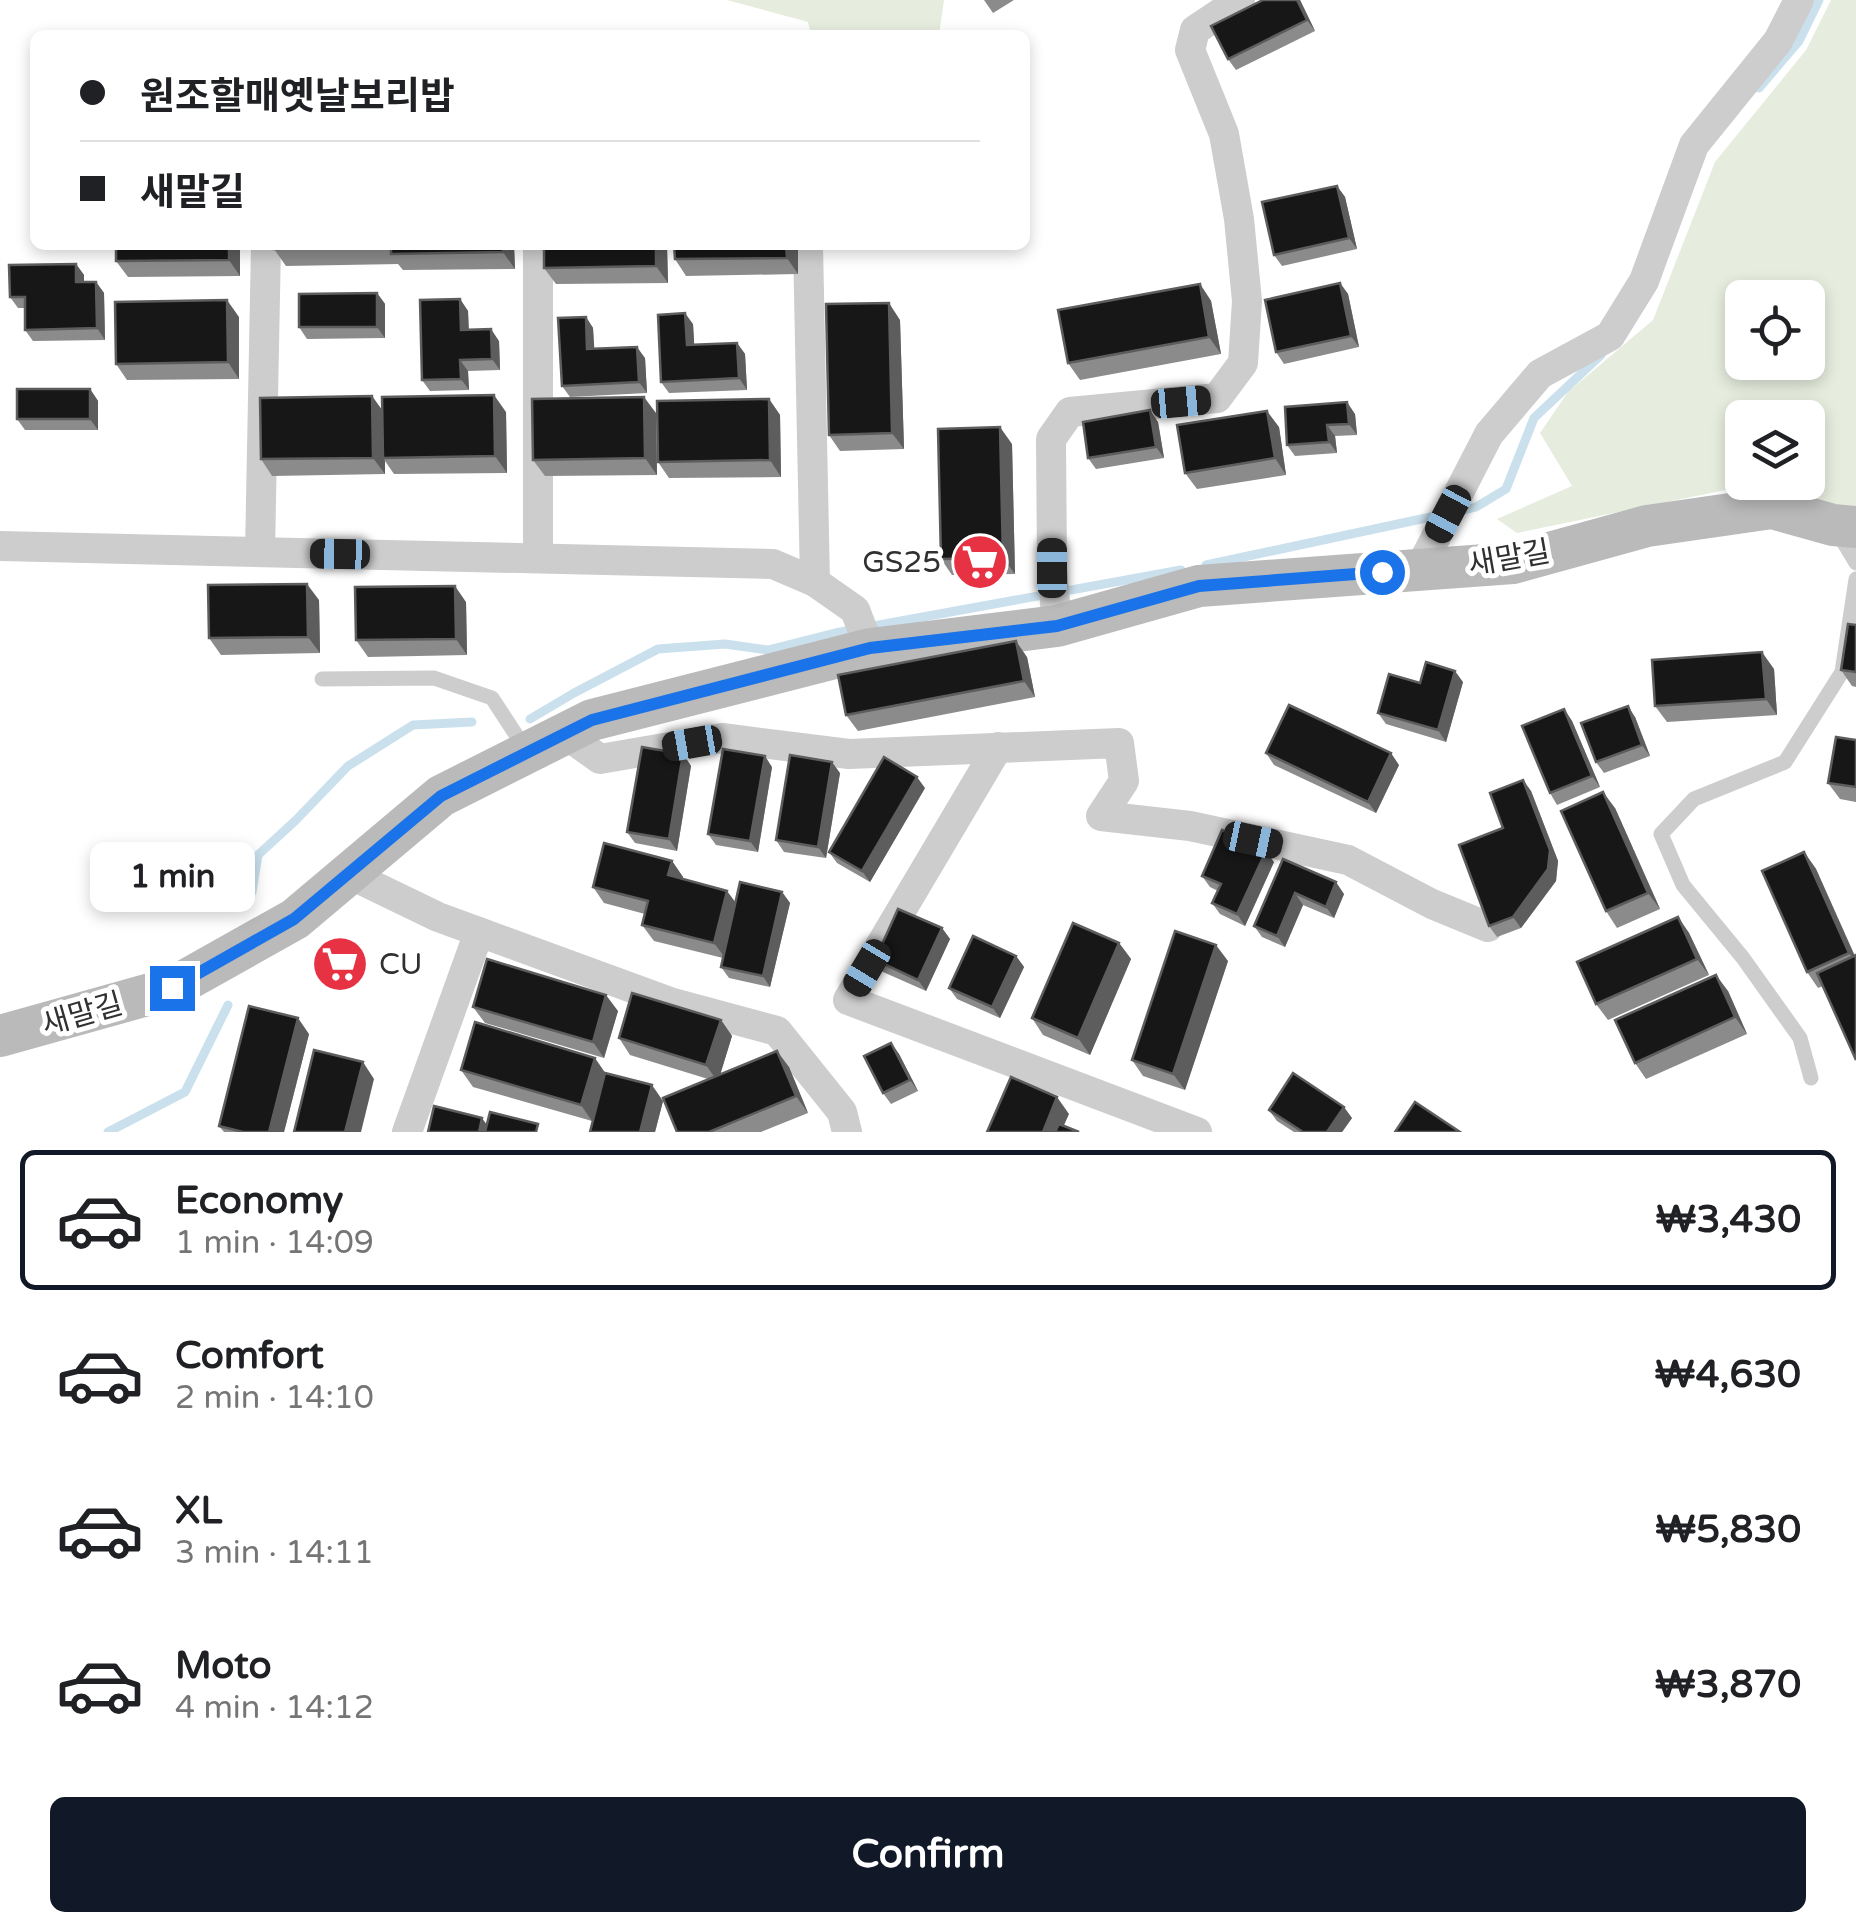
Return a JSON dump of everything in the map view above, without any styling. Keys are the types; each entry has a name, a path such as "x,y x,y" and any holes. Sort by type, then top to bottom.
{"street":[{"path":"1057,626 1052,568 1051,438 1070,412 1218,398 1243,363 1247,300 1239,219 1224,134 1190,50 1196,30 1240,0"},
{"path":"1419,570 1489,434 1540,374 1610,336 1644,281 1694,144 1778,41 1799,0"},
{"path":"260,552 266,250"},
{"path":"538,250 538,558"},
{"path":"808,250 815,582"},
{"name":"새말길","path":"0,1036 172,988 294,919 441,796 592,720 865,635 1057,626 1199,586 1513,563 1647,526 1772,508 1845,526"},
{"path":"0,546 773,564 815,582 865,635"},
{"path":"546,743 600,759 722,738 849,754 1119,742 1124,781 1101,816 1190,826 1348,860 1432,904 1488,927"},
{"path":"998,746 848,1000 1197,1132"},
{"path":"349,874 438,917 673,1003 776,1031 842,1112 847,1132"},
{"path":"407,1132 479,932"}],"lane":[{"path":"1845,526 1856,562"},
{"path":"1811,1078 1800,1038 1682,885 1661,834 1694,799 1786,762 1842,672 1856,578"},
{"path":"322,679 434,678 492,698 546,743"}],"green space":[{"path":"727,0 944,0 940,30 810,30 808,22"},
{"path":"1831,0 1856,0 1856,514 1791,500 1825,500 1825,400 1725,400 1725,490 1517,533 1497,519 1572,486 1540,433 1568,392 1653,320 1715,162 1806,50"}],"building":[{"path":"1263,0 1297,0 1307,20 1228,59 1211,26"},
{"path":"1337,186 1349,238 1274,255 1262,202"},
{"path":"116,250 229,250 229,260 116,261"},
{"path":"391,250 503,250 503,252 391,254"},
{"path":"544,250 656,250 656,266 544,268"},
{"path":"674,250 786,250 787,258 675,259"},
{"path":"76,264 76,282 96,282 97,328 25,330 25,297 10,297 9,265"},
{"path":"1340,283 1351,336 1276,352 1265,300"},
{"path":"1200,284 1209,337 1068,363 1058,310"},
{"path":"377,293 377,327 299,327 299,294"},
{"path":"460,299 461,330 491,329 492,359 460,360 461,379 422,380 420,300"},
{"path":"227,300 228,362 116,364 115,302"},
{"path":"889,303 892,433 829,435 826,304"},
{"path":"685,313 687,345 737,343 739,378 661,382 658,315"},
{"path":"586,317 587,349 637,347 639,382 562,386 558,318"},
{"path":"17,389 90,389 90,419 17,419"},
{"path":"494,395 495,456 383,458 382,397"},
{"path":"372,396 373,458 261,459 260,398"},
{"path":"644,397 645,458 533,460 532,399"},
{"path":"769,399 770,460 658,462 657,401"},
{"path":"1347,402 1349,424 1327,425 1329,442 1287,445 1285,407"},
{"path":"1150,410 1156,447 1088,458 1083,422"},
{"path":"1267,411 1275,458 1185,473 1177,425"},
{"path":"1000,427 1003,558 941,559 938,429"},
{"path":"307,584 308,637 209,638 208,585"},
{"path":"455,586 456,639 356,640 355,587"},
{"path":"1848,624 1856,625 1856,672 1841,670"},
{"path":"1016,641 1024,681 846,715 838,675"},
{"path":"1762,652 1766,699 1655,706 1652,660"},
{"path":"1426,662 1455,671 1438,730 1378,713 1389,674 1420,683"},
{"path":"1289,705 1391,753 1368,802 1266,753"},
{"path":"1628,706 1642,745 1596,762 1581,723"},
{"path":"1564,709 1592,776 1550,793 1522,726"},
{"path":"1836,737 1856,740 1856,787 1828,783"},
{"path":"642,747 683,754 669,839 627,832"},
{"path":"723,749 765,756 750,841 708,834"},
{"path":"790,755 832,762 818,847 776,840"},
{"path":"884,757 917,777 862,871 829,852"},
{"path":"1523,780 1550,850 1548,869 1513,917 1489,926 1459,845 1503,828 1490,793"},
{"path":"1603,792 1648,893 1606,911 1561,811"},
{"path":"1222,830 1266,851 1237,914 1212,903 1221,884 1202,876"},
{"path":"604,843 672,861 668,875 727,891 714,943 642,925 648,901 593,887"},
{"path":"1804,852 1849,953 1807,972 1762,871"},
{"path":"1283,859 1336,882 1326,907 1295,893 1277,936 1254,926"},
{"path":"740,882 782,892 763,976 721,967"},
{"path":"898,909 942,928 918,980 875,960"},
{"path":"1678,917 1697,959 1596,1004 1577,962"},
{"path":"1073,923 1119,943 1078,1038 1032,1018"},
{"path":"1175,931 1216,945 1173,1074 1132,1060"},
{"path":"973,936 1016,956 992,1007 949,988"},
{"path":"1856,955 1856,1060 1817,973"},
{"path":"487,959 606,995 593,1042 473,1007"},
{"path":"1716,975 1735,1017 1635,1063 1615,1020"},
{"path":"632,993 721,1020 706,1065 619,1038"},
{"path":"249,1006 298,1018 269,1132 243,1132 219,1126"},
{"path":"475,1022 595,1058 581,1105 461,1070"},
{"path":"891,1043 910,1080 883,1093 864,1056"},
{"path":"314,1050 363,1062 345,1132 294,1132"},
{"path":"777,1051 796,1096 709,1132 677,1132 663,1098"},
{"path":"605,1073 652,1085 640,1132 590,1132"},
{"path":"1293,1073 1344,1107 1327,1132 1303,1132 1269,1110"},
{"path":"1011,1077 1057,1097 1043,1132 987,1132"},
{"path":"1415,1102 1460,1132 1395,1132"},
{"path":"434,1106 482,1118 479,1132 428,1132"},
{"path":"490,1112 538,1124 536,1132 485,1132"},
{"path":"1059,1124 1079,1132 1055,1132"}],"waterway":[{"path":"1759,88 1799,41 1819,0"},
{"path":"1460,511 1476,507 1506,489 1534,418 1601,355"},
{"path":"1206,565 1440,515"},
{"path":"530,719 658,649 725,644 768,650 835,633 1181,570"},
{"path":"252,892 258,855 348,766 413,725 472,722"},
{"path":"108,1132 185,1092 228,1005"}],"place":[{"name":"GS25","path":"980,562"},
{"name":"CU","path":"340,964"}],"route":[{"path":"172,988 294,919 441,796 592,720 870,648 1057,626 1199,586 1382,572"}]}
